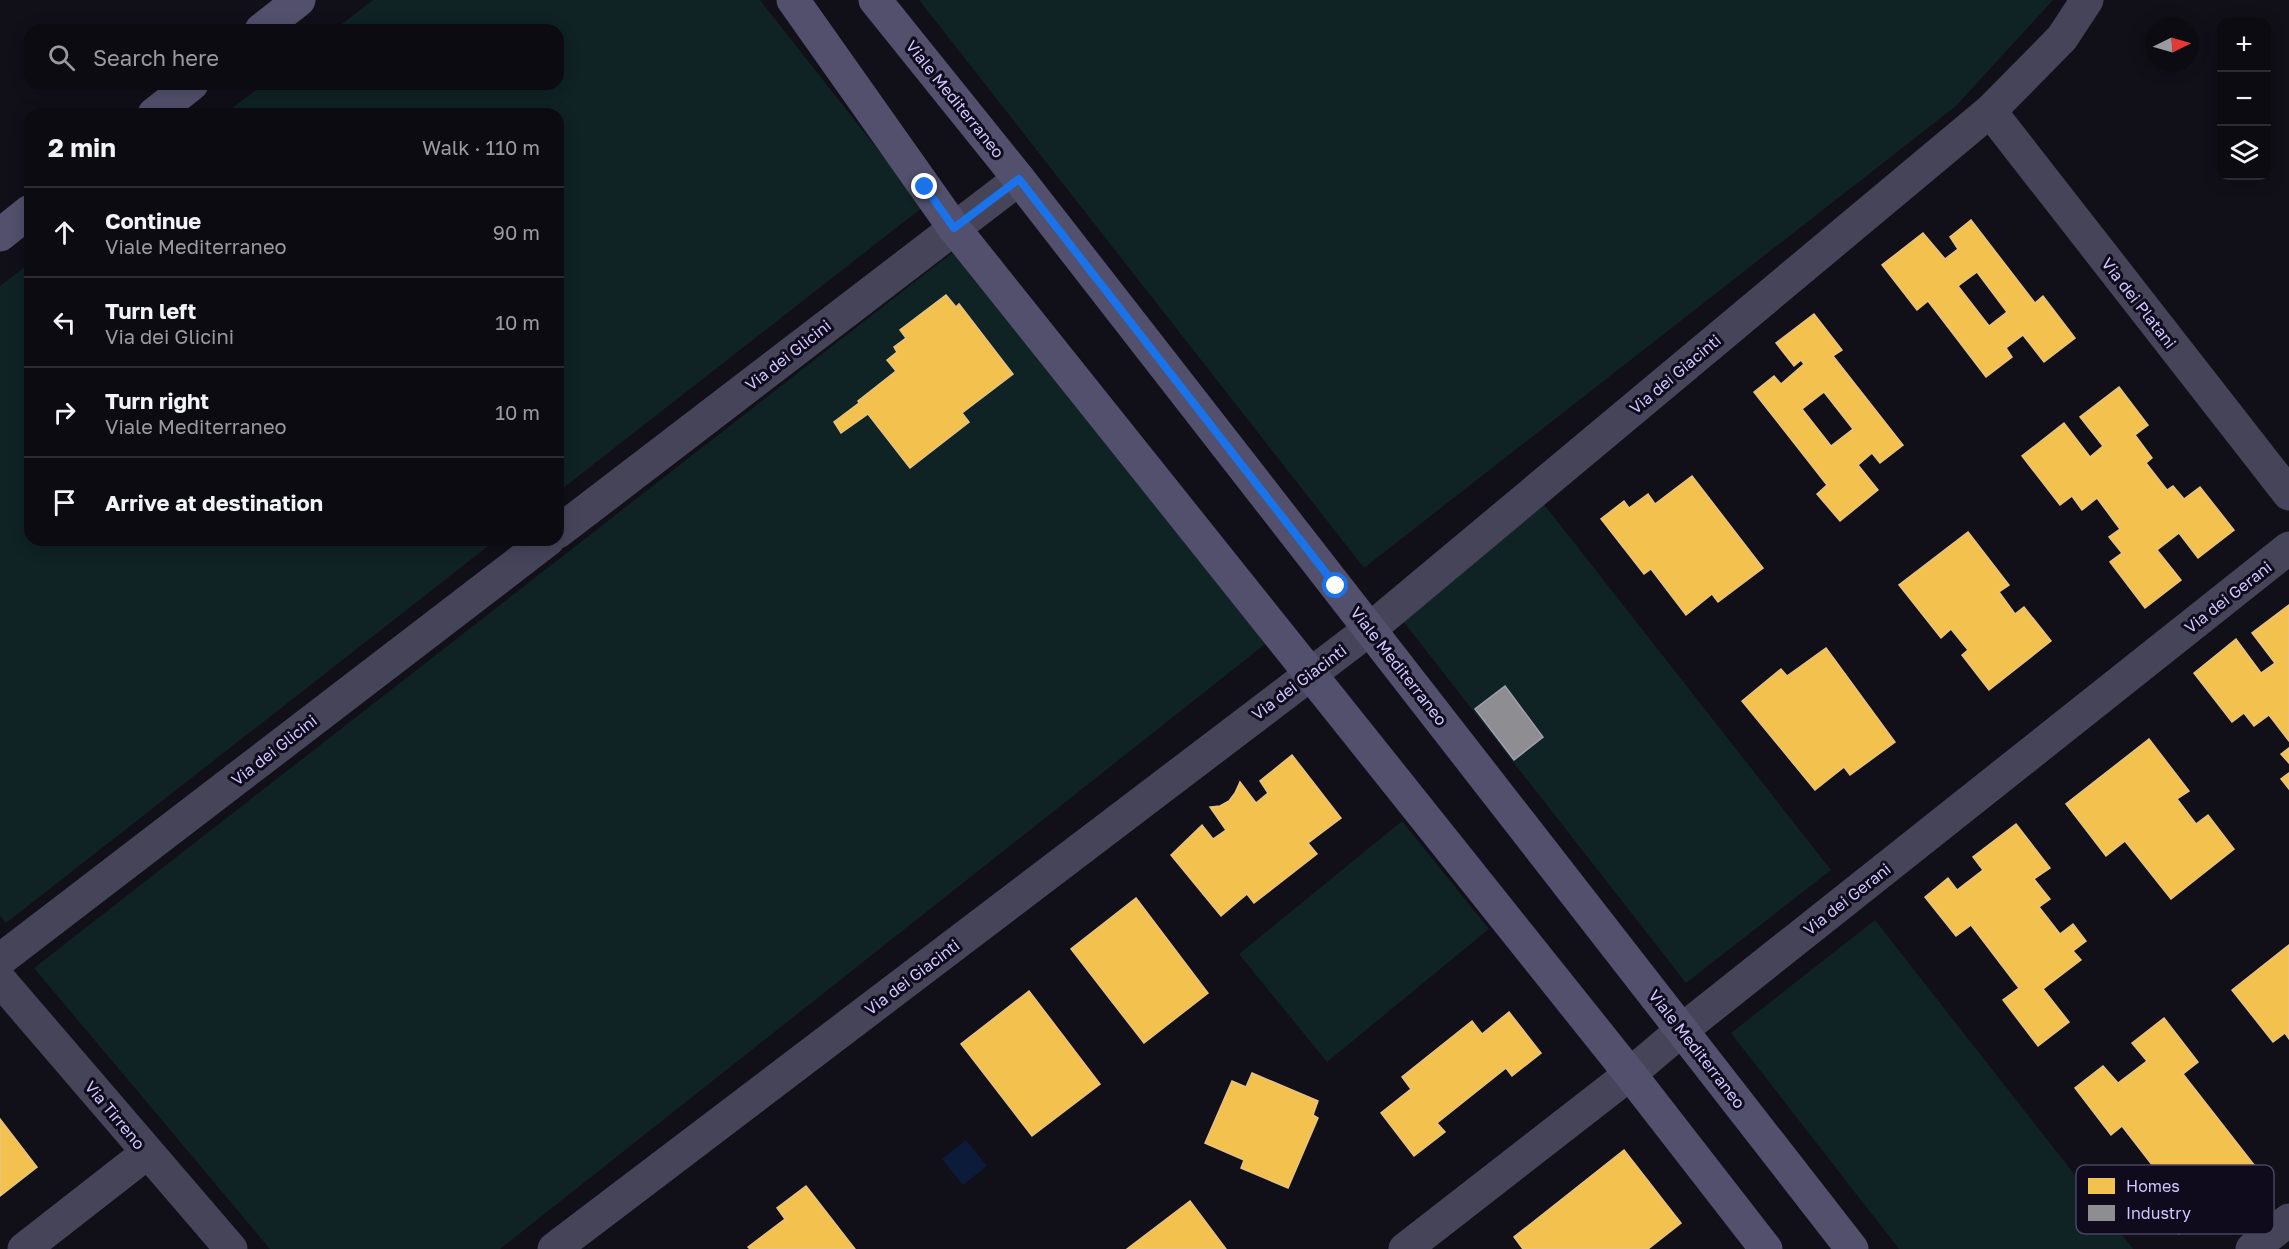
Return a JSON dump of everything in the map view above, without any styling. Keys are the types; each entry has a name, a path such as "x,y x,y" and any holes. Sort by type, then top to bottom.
{"street":[{"path":"269,24 299,0"},
{"path":"793,0 954,228 1630,1074 1767,1249"},
{"name":"Viale Mediterraneo","path":"875,0 1019,179 1852,1249"},
{"name":"Via dei Giacinti","path":"554,1249 1370,629 1989,111 2062,38 2087,0"},
{"path":"162,108 184,90"},
{"name":"Via dei Platani","path":"1989,111 2289,494"},
{"name":"Via dei Glicini","path":"564,527 1019,179"},
{"path":"0,235 24,216"},
{"name":"Via dei Glicini","path":"0,960 540,546"},
{"name":"Via dei Gerani","path":"1405,1249 1630,1074 1682,1030 2289,548"},
{"name":"Via Tirreno","path":"0,980 231,1249"},
{"path":"24,1249 147,1153"},
{"path":"2274,1232 2289,1220"},
{"path":"2252,1249 2271,1234"}],"green space":[{"path":"373,0 760,0 923,207 564,487 564,108 232,108 256,90 564,90 564,24 342,24"},
{"path":"919,0 2053,0 1956,106 1364,568"},
{"path":"962,245 1273,638 500,1249 270,1249 34,968"},
{"path":"24,268 24,546 488,546 6,923 0,916 0,286"},
{"path":"1543,503 1831,870 1686,983 1399,616"},
{"path":"1402,821 1489,929 1327,1062 1239,954"},
{"path":"1875,920 2076,1176 2076,1234 2121,1234 2133,1249 1899,1249 1731,1033"}],"water":[{"path":"966,1140 987,1166 963,1185 942,1159"}],"building: Homes":[{"path":"1971,220 2035,303 2043,296 2075,338 2044,362 2023,335 2006,348 2012,357 1986,377 1928,301 1917,310 1882,265 1923,233 1945,259 1958,249 1950,237","holes":["1977,272 2007,312 1989,326 1958,286"]},
{"path":"946,295 956,307 959,304 1013,374 962,413 969,422 910,468 868,414 841,433 834,422 896,371 887,360 897,352 894,347 906,338 900,330"},
{"path":"1814,314 1842,350 1833,356 1903,445 1880,463 1872,453 1858,465 1878,490 1840,521 1817,494 1827,485 1754,392 1774,376 1781,384 1804,364 1801,360 1794,366 1776,343","holes":["1824,392 1853,429 1831,446 1802,409"]},
{"path":"2119,387 2148,425 2135,435 2152,458 2146,463 2167,490 2173,486 2184,499 2200,487 2234,530 2198,558 2179,533 2157,550 2181,580 2145,608 2110,562 2122,553 2109,537 2120,529 2097,498 2082,510 2072,496 2060,505 2022,456 2064,423 2090,457 2103,446 2080,417"},
{"path":"1692,476 1763,568 1718,602 1712,594 1686,615 1651,569 1644,574 1601,519 1624,501 1629,508 1648,494 1655,504"},
{"path":"1968,532 2009,585 1999,592 2015,614 2024,607 2051,641 1989,690 1962,655 1968,650 1951,629 1941,638 1899,585"},
{"path":"2289,605 2289,741 2269,715 2254,726 2244,713 2232,722 2194,673 2236,639 2261,673 2275,663 2252,633"},
{"path":"1826,648 1895,742 1850,775 1844,767 1815,790 1742,701 1781,669 1787,676"},
{"path":"2149,739 2189,791 2177,799 2196,824 2208,815 2234,849 2171,899 2125,841 2106,856 2066,804"},
{"path":"2289,748 2289,763 2281,754"},
{"path":"1292,755 1341,818 1308,843 1317,854 1254,903 1247,894 1221,916 1171,855 1202,825 1213,839 1226,830 1210,807 1220,806 1229,801 1240,782 1256,803 1268,793 1260,781"},
{"path":"2289,773 2289,789 2281,779"},
{"path":"2016,824 2050,868 2034,879 2050,899 2039,907 2060,934 2073,924 2086,941 2073,951 2081,960 2043,989 2069,1022 2038,1046 2003,1000 2019,988 1971,925 1956,936 1925,897 1948,878 1957,890 1983,870 1973,857"},
{"path":"1136,898 1208,993 1144,1043 1071,949"},
{"path":"2289,945 2289,1039 2285,1033 2273,1042 2232,990"},
{"path":"1029,991 1100,1084 1032,1136 961,1044"},
{"path":"1509,1012 1541,1053 1512,1076 1506,1068 1437,1123 1445,1132 1414,1156 1381,1113 1411,1089 1402,1077 1472,1021 1482,1034"},
{"path":"2164,1018 2198,1062 2183,1074 2254,1165 2152,1165 2122,1126 2111,1135 2075,1088 2103,1066 2118,1083 2147,1061 2132,1043"},
{"path":"1252,1073 1318,1101 1313,1115 1318,1118 1288,1188 1241,1168 1244,1160 1205,1143 1232,1081 1246,1087"},
{"path":"0,1119 37,1167 0,1196"},
{"path":"1624,1150 1681,1223 1648,1249 1523,1249 1514,1237"},
{"path":"806,1186 855,1249 750,1249 748,1247 785,1219 777,1208"},
{"path":"1190,1201 1226,1249 1127,1249"}],"building: Industry":[{"path":"1505,686 1543,737 1514,760 1475,709"}],"route":[{"path":"925,187 954,228 1019,179 1336,586"}]}
